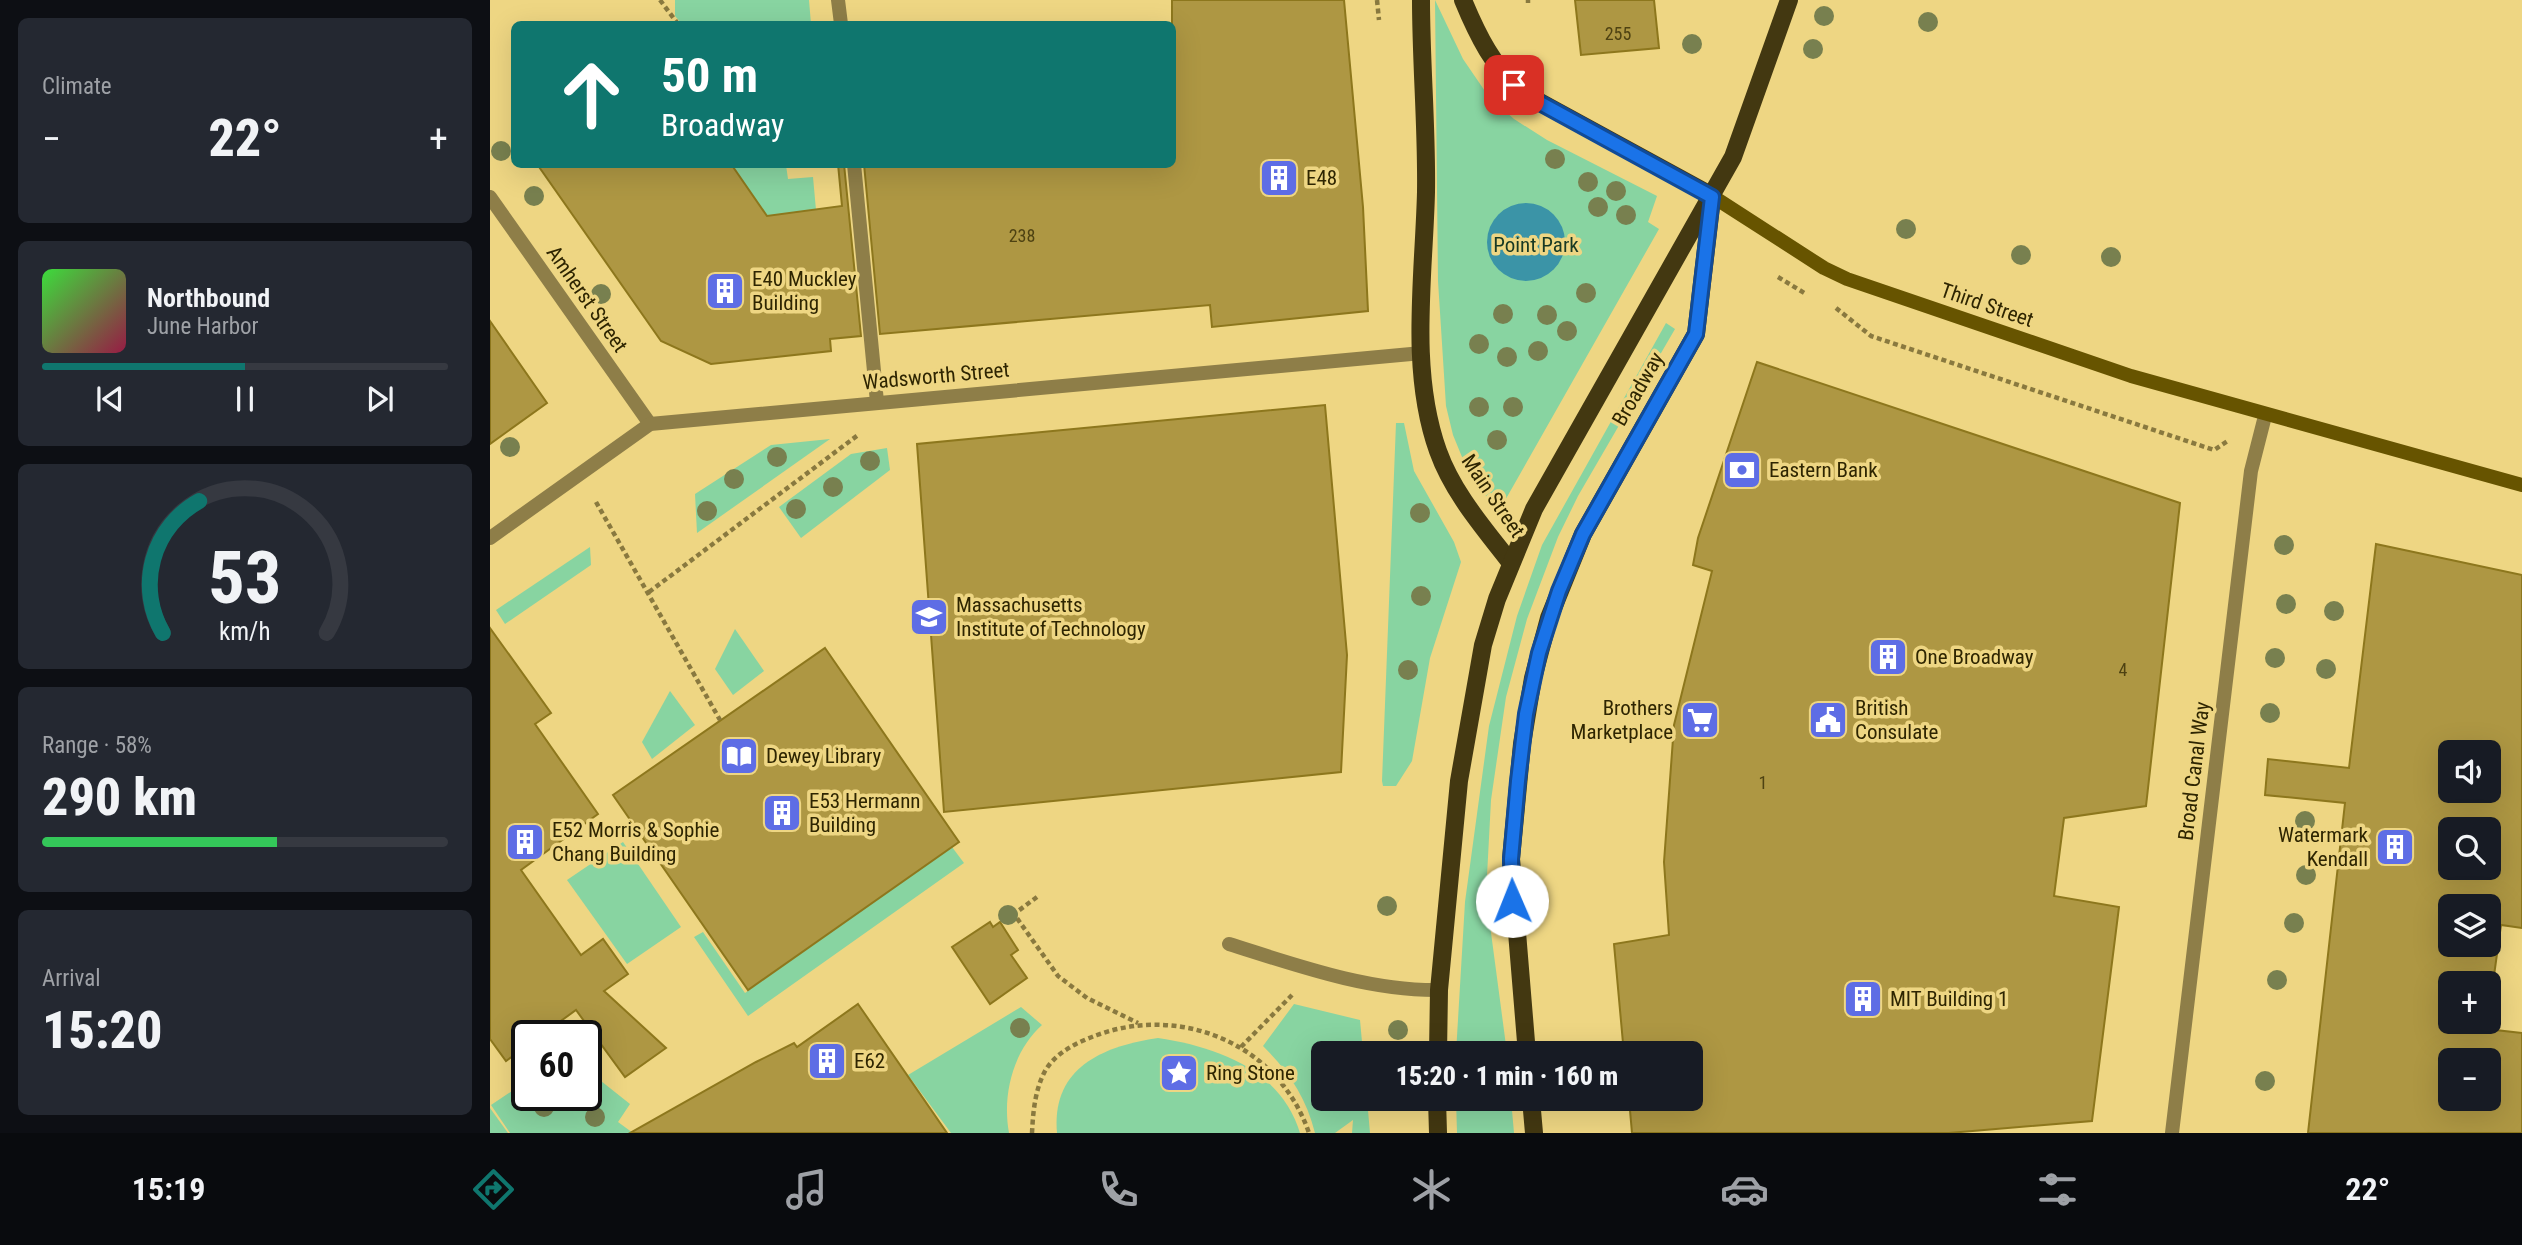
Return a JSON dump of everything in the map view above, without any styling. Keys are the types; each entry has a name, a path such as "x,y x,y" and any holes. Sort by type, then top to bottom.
{"main road":[{"name":"Main Street","path":"1420,0 1426,150 1422,353 1429,417 1438,452 1464,502 1510,562 1483,645 1459,781 1439,990 1438,1041"},
{"path":"1463,0 1490,54 1523,93 1712,197"},
{"name":"Broadway","path":"1510,562 1548,485 1712,197 1743,135 1789,0"},
{"name":"Broadway","path":"1526,1041 1512,901 1514,815 1533,678 1559,591 1600,500 1696,334 1712,197"},
{"name":"Third Street","path":"1712,197 1839,276 2109,369 2264,416 2522,485"},
{"path":"1437,1111 1438,1133"},
{"path":"1532,1111 1534,1133"}],"street":[{"path":"838,0 841,21"},
{"path":"854,168 877,402"},
{"name":"Amherst Street","path":"490,197 650,424"},
{"name":"Wadsworth Street","path":"490,538 650,424 1422,353"},
{"name":"Broad Canal Way","path":"2172,1133 2251,471 2264,416"},
{"path":"1229,944 1317,972 1413,990 1439,990"}],"path":[{"path":"660,0 676,21"},
{"path":"1377,0 1379,20"},
{"path":"1789,284 1809,295"},
{"path":"1831,304 1871,335 2214,450 2264,416"},
{"path":"649,592 867,428"},
{"path":"596,502 720,720"},
{"path":"1038,897 1014,914 1051,968 1087,998 1139,1024"},
{"path":"1241,1047 1290,994 1303,997"},
{"path":"1032,1133 1032,1111 1046,1068 1059,1055 1089,1038 1139,1024 1192,1027 1241,1047 1266,1064 1286,1087 1302,1112 1309,1133"}],"green space":[{"path":"675,0 809,0 811,21 679,21 675,16"},
{"name":"Point Park","path":"1435,0 1463,59 1489,97 1514,119 1547,140 1657,196 1648,222 1659,229 1503,504 1495,508 1469,474 1453,435 1446,406 1438,281"},
{"path":"733,168 786,168 788,179 813,177 816,210 767,216"},
{"path":"1666,323 1675,329 1578,496 1558,537 1527,619 1506,697 1491,800 1486,895 1505,1041 1457,1041 1465,902 1489,726 1517,616 1542,545"},
{"path":"1396,423 1404,423 1414,471 1454,542 1461,562 1430,658 1412,761 1396,786 1383,786 1382,781"},
{"path":"830,439 697,533 695,494 771,445"},
{"path":"887,448 890,470 801,538 779,507 851,454"},
{"path":"590,547 591,565 505,624 496,610"},
{"path":"735,629 764,671 733,695 715,669"},
{"path":"670,691 695,725 652,759 642,742"},
{"path":"623,842 681,927 627,964 567,880"},
{"path":"952,847 964,863 748,1016 694,937 703,932 745,993"},
{"path":"1294,1004 1360,1020 1362,1041 1311,1041 1311,1111 1368,1111 1370,1133 1352,1133 1353,1120 1335,1133 1315,1133 1307,1108 1295,1086 1263,1046"},
{"path":"1021,1007 1042,1025 1024,1048 1012,1074 1007,1104 1009,1133 951,1133 908,1075"},
{"path":"1158,1038 1203,1048 1244,1065 1278,1093 1291,1111 1300,1133 1057,1133 1057,1110 1063,1091 1072,1076 1101,1054"},
{"path":"602,1082 630,1104 618,1122 633,1133 510,1133 491,1105 511,1092 511,1111 602,1111"},
{"path":"490,1108 508,1133 490,1133"},
{"path":"1456,1111 1512,1111 1514,1133 1457,1133"}],"water":[{"path":"1518,203 1534,203 1548,209 1559,220 1565,234 1565,250 1559,264 1548,275 1534,281 1518,281 1504,275 1493,264 1487,250 1487,234 1493,220 1504,209"}],"building":[{"path":"1172,0 1344,0 1363,207 1368,311 1212,327 1210,305 880,334 864,168 1176,168 1176,21 1172,21"},
{"path":"1575,0 1654,0 1659,48 1581,55"},
{"name":"E40 Muckley Building","path":"540,168 734,168 767,216 842,206 838,168 844,168 861,336 830,339 831,351 711,364 661,341"},
{"path":"490,321 547,403 490,444"},
{"name":"One Broadway","path":"1757,362 2180,503 2146,806 2064,818 2054,896 2119,907 2092,1121 1949,1133 1632,1133 1630,1111 1703,1111 1703,1041 1623,1041 1614,944 1669,935 1664,862 1674,725 1712,571 1693,565 1698,538"},
{"path":"1325,405 1347,655 1341,772 944,812 917,444"},
{"name":"Watermark Kendall","path":"2376,544 2522,575 2522,928 2501,925 2501,894 2438,894 2438,957 2497,957 2495,971 2438,971 2438,1034 2501,1034 2501,1031 2522,1033 2522,1133 2308,1133 2345,803 2265,795 2268,759 2349,768"},
{"name":"E52 Morris & Sophie Chang Building","path":"490,628 551,713 535,724 598,814 521,870 581,955 603,939 628,974 604,991 666,1048 625,1077 602,1046 602,1020 583,1020 576,1010 562,1020 511,1020 511,1057 506,1061 490,1039"},
{"name":"E53 Hermann Building","path":"825,648 959,842 748,990 613,795"},
{"path":"990,922 993,927 1000,922 1018,950 1011,955 1027,978 990,1004 952,947"},
{"name":"E62","path":"858,1004 947,1133 630,1133 756,1062 794,1043 797,1047"}],"place":[{"name":"E48","path":"1279,178"},
{"name":"E40 Muckley Building","path":"725,291"},
{"name":"Eastern Bank","path":"1742,470"},
{"name":"Massachusetts Institute of Technology","path":"929,617"},
{"name":"One Broadway","path":"1888,657"},
{"name":"Brothers Marketplace","path":"1700,720"},
{"name":"British Consulate","path":"1828,720"},
{"name":"Dewey Library","path":"739,756"},
{"name":"E53 Hermann Building","path":"782,813"},
{"name":"E52 Morris & Sophie Chang Building","path":"525,842"},
{"name":"Watermark Kendall","path":"2395,847"},
{"name":"MIT Building 1","path":"1863,999"},
{"name":"E62","path":"827,1061"},
{"name":"Ring Stone","path":"1179,1073"}],"route":[{"path":"1512,901 1514,815 1526,714 1539,653 1549,618 1583,534 1696,334 1712,197 1531,98 1514,85"}]}
